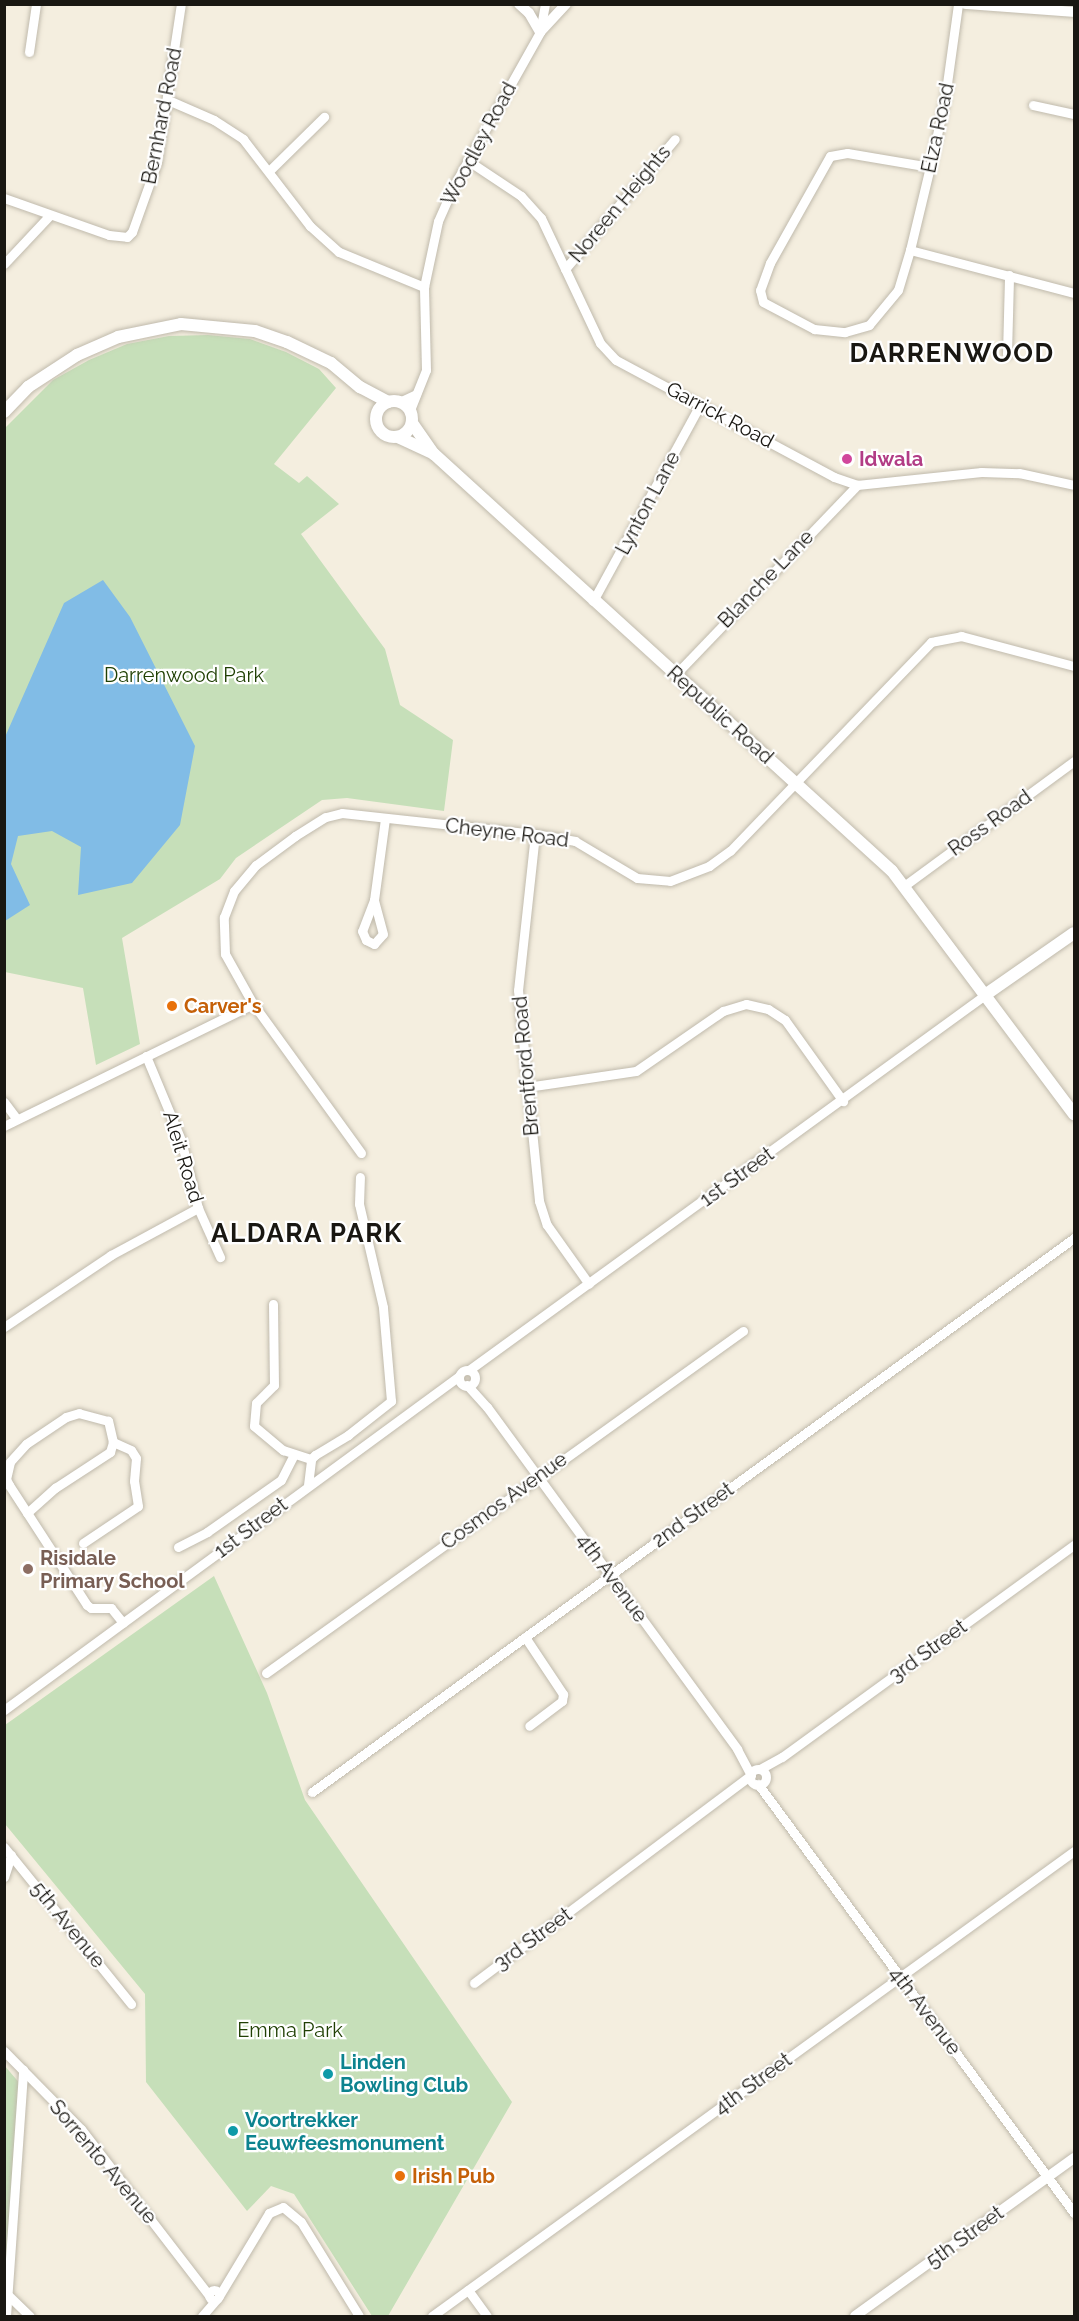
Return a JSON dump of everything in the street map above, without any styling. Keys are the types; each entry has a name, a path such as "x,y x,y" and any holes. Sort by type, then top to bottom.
{"main road":[{"path":"4,412 28,387 76,355 118,337 181,324 255,331 287,342 331,363 360,387 393,402 411,417 406,433 398,436 381,431 377,415 360,387"},
{"path":"377,415 393,402"},
{"name":"Republic Road","path":"411,417 434,454 794,782 904,886 1074,1114"},
{"name":"Republic Road","path":"398,436 434,454"},
{"path":"985,995 1074,933"}],"street":[{"path":"29,52 36,4"},
{"name":"Bernhard Road","path":"4,198 49,216 127,237 152,178 168,100 181,4"},
{"path":"519,4 529,13 540,32 566,4"},
{"name":"Woodley Road","path":"411,417 416,394 426,370 424,287 438,221 467,160 540,32 544,4"},
{"name":"Elza Road","path":"930,167 847,153 830,156 770,263 761,298 765,305 814,329 857,330 869,325 893,297 910,250 930,167 950,72 958,4"},
{"path":"965,4 1074,12"},
{"path":"168,100 229,129 270,170 310,226 339,252 424,287"},
{"path":"1033,105 1074,114"},
{"path":"270,170 324,117"},
{"name":"Noreen Heights","path":"565,269 675,139"},
{"name":"Garrick Road","path":"467,160 502,182 533,207 546,226 607,352 834,477 857,485 992,472 1030,474 1074,485"},
{"path":"4,264 49,216"},
{"path":"910,250 1074,293"},
{"path":"1007,354 1009,275"},
{"path":"393,402 416,394"},
{"name":"Lynton Lane","path":"593,601 700,405"},
{"name":"Blanche Lane","path":"676,674 857,485"},
{"name":"Cheyne Road","path":"361,1153 253,1004 228,964 223,942 228,905 241,879 326,817 342,813 535,834 575,841 637,878 670,881 709,866 730,851 918,652 938,639 961,636 1074,666"},
{"name":"Ross Road","path":"904,886 1074,761"},
{"path":"374,900 386,819"},
{"name":"Brentford Road","path":"535,834 518,990 527,1087 544,1219 589,1284"},
{"name":"1st Street","path":"4,1710 308,1485 441,1392 468,1379 489,1357 843,1101 985,995"},
{"path":"4,1126 16,1118 253,1004"},
{"path":"527,1087 630,1074 723,1011 746,1004 768,1009 785,1020 843,1101"},
{"name":"Aleit Road","path":"147,1056 181,1140 198,1208 220,1257"},
{"path":"4,1102 16,1118"},
{"path":"308,1485 311,1459 391,1401 383,1307 359,1204 360,1178"},
{"path":"4,1327 111,1255 198,1208"},
{"name":"2nd Street","path":"312,1792 1074,1238"},
{"path":"273,1304 274,1385 256,1403 253,1421 256,1430 294,1455 311,1459"},
{"name":"Cosmos Avenue","path":"266,1673 743,1331"},
{"name":"4th Avenue","path":"468,1379 758,1777 900,1978 1074,2213"},
{"path":"27,1513 55,1488 107,1456 113,1442 108,1421 79,1413 29,1441 10,1462 6,1479 27,1513 89,1608 111,1608 123,1623"},
{"path":"83,1543 138,1506 134,1481 136,1458 130,1450 113,1442"},
{"path":"178,1547 207,1532 281,1480 294,1455"},
{"name":"3rd Street","path":"474,1983 1074,1545"},
{"path":"525,1637 563,1694 562,1701 529,1726"},
{"name":"5th Avenue","path":"4,1847 131,2004"},
{"name":"4th Street","path":"432,2316 1074,1851"},
{"path":"4,1876 11,1855"},
{"name":"Sorrento Avenue","path":"4,2051 81,2129 196,2278 213,2295"},
{"path":"6,2316 23,2070"},
{"name":"5th Street","path":"855,2316 1074,2157"},
{"path":"202,2316 213,2295 269,2213 286,2208 301,2222 359,2316"},
{"path":"468,2290 487,2316"},
{"path":"9,2295 30,2316"}],"green space":[{"name":"Darrenwood Park","path":"208,335 250,339 286,352 319,369 336,388 274,464 299,483 307,476 339,504 301,534 385,649 400,705 453,740 444,811 347,798 322,800 236,858 220,879 122,938 140,1044 96,1065 83,988 5,972 5,428 53,380 89,360 127,344 169,336"},
{"name":"Emma Park","path":"214,1576 267,1693 305,1800 512,2102 388,2316 372,2316 294,2194 271,2186 247,2211 146,2082 145,1994 5,1824 5,1725"},
{"path":"4,2065 22,2086 11,2316 4,2316"}],"water":[{"path":"103,580 130,617 195,746 180,825 132,883 78,895 81,847 52,831 18,836 11,864 30,905 5,921 5,737 64,603"}],"place":[{"name":"Idwala","path":"847,459"},
{"name":"Carver's","path":"172,1006"},
{"name":"Risidale Primary School","path":"28,1569"},
{"name":"Linden Bowling Club","path":"328,2074"},
{"name":"Voortrekker Eeuwfeesmonument","path":"233,2131"},
{"name":"Irish Pub","path":"400,2176"}],"district":[{"name":"DARRENWOOD","path":"952,354"},
{"name":"ALDARA PARK","path":"307,1234"}]}
